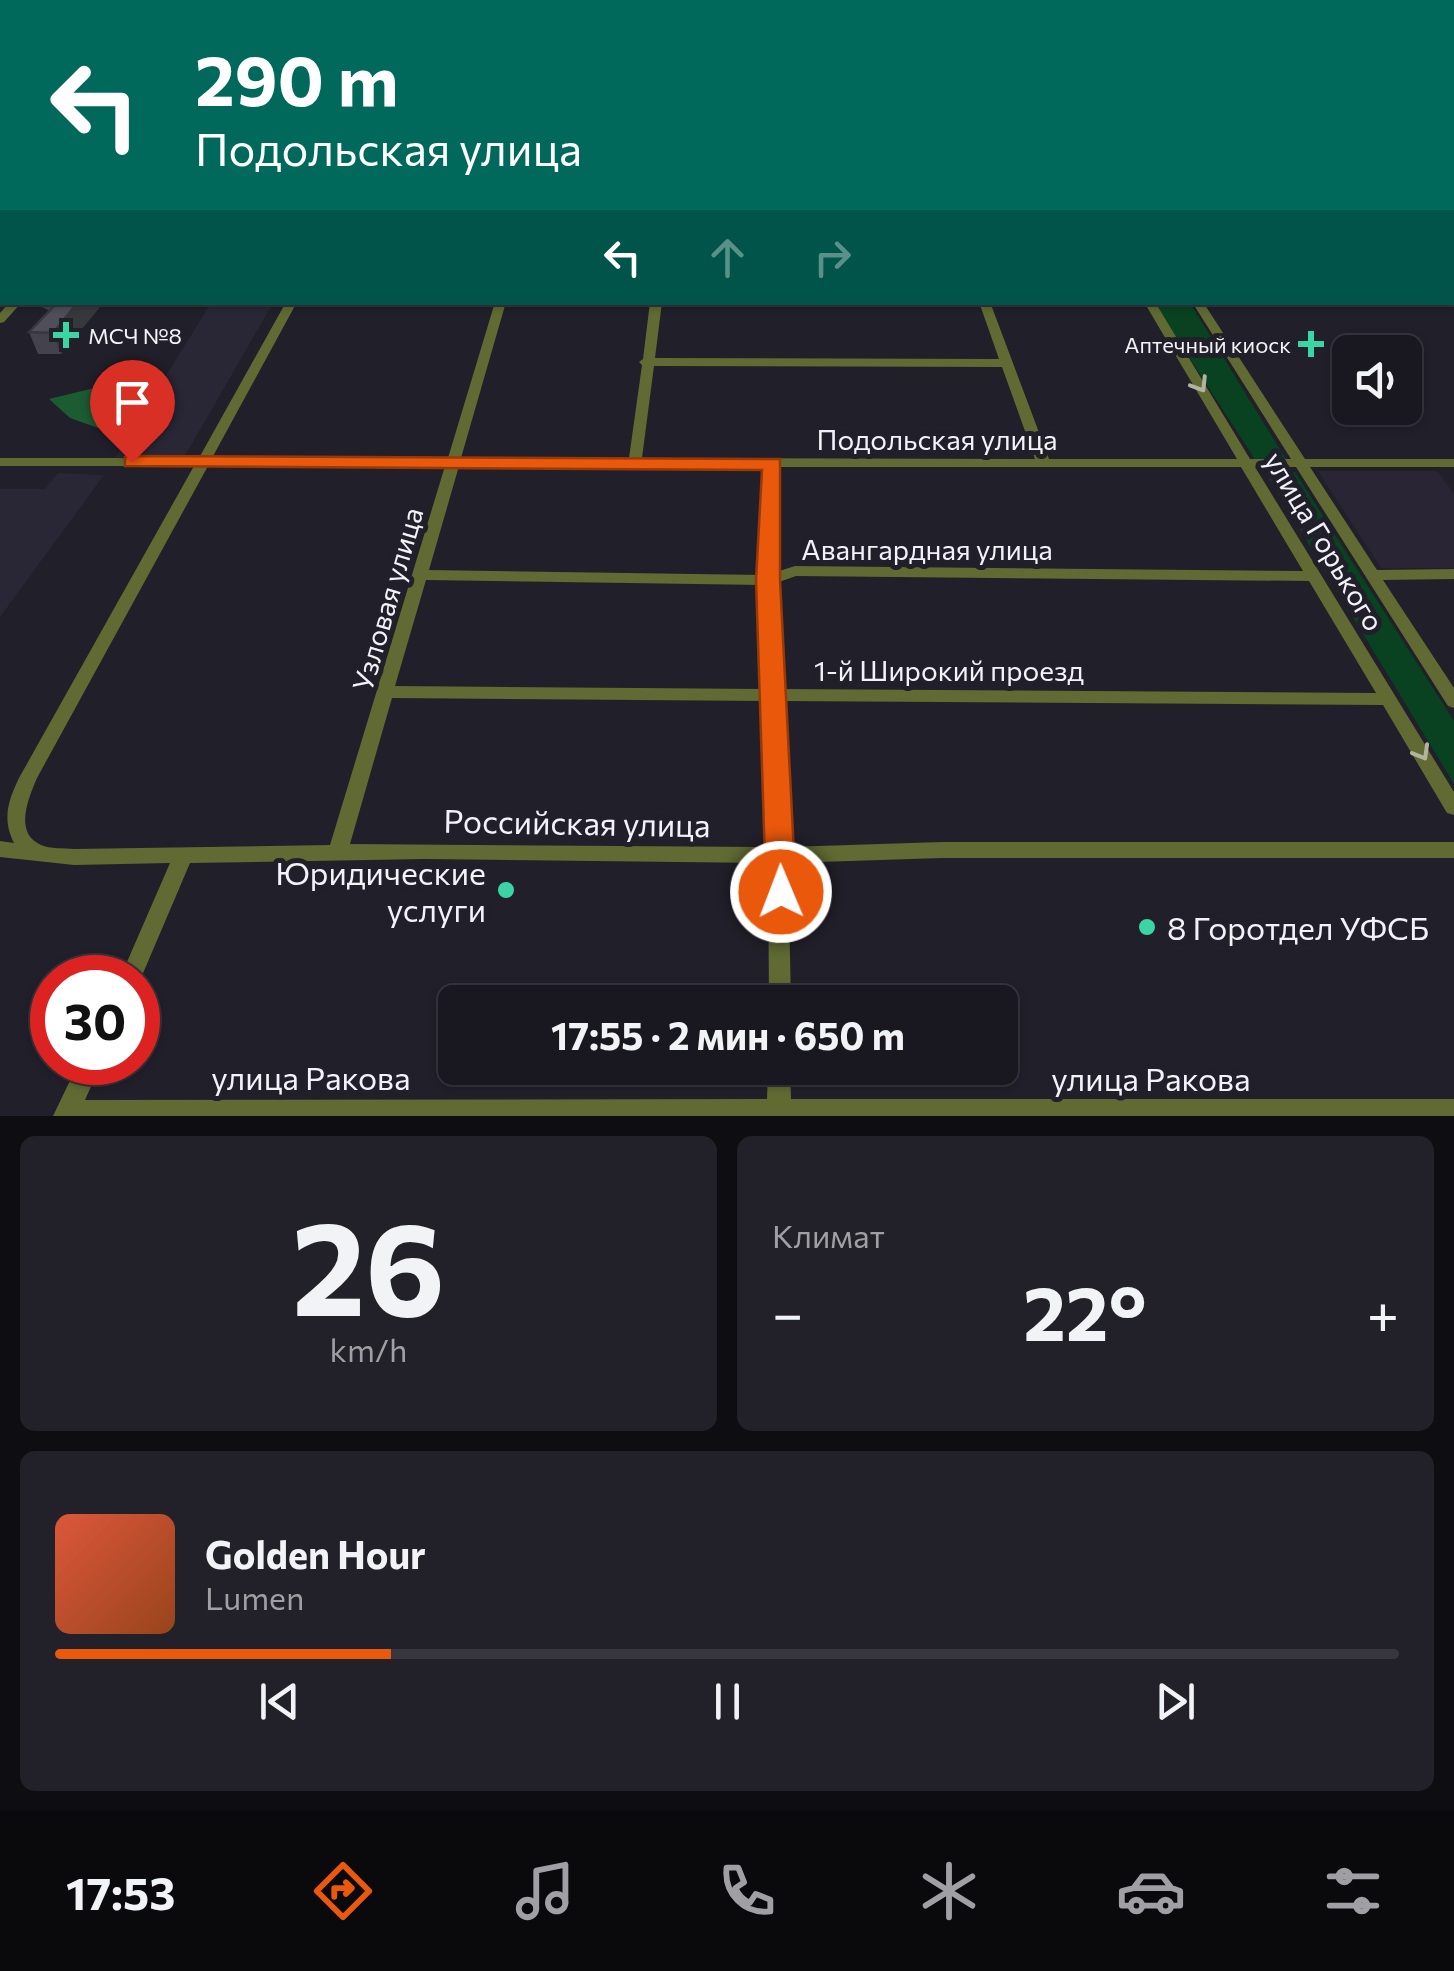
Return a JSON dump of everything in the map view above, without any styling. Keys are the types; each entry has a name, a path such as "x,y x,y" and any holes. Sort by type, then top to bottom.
{"street":[{"path":"42,856 20,841 15,831 18,798 290,305"},
{"name":"Узловая улица","path":"338,851 501,305"},
{"path":"636,463 645,362 655,305"},
{"path":"985,305 1044,464"},
{"name":"улица Горького","path":"1150,305 1454,808"},
{"name":"улица Горького","path":"1199,305 1453,699"},
{"path":"645,362 1004,362"},
{"name":"Подольская улица","path":"0,462 1454,463"},
{"path":"773,464 768,580 781,855 780,985"},
{"name":"Авангардная улица","path":"420,575 768,580 795,571 1316,576"},
{"path":"1371,575 1454,574"},
{"name":"1-й Широкий проезд","path":"387,692 1390,699"},
{"name":"Российская улица","path":"0,849 42,856 338,851 781,855 942,850 1454,850"},
{"path":"140,955 184,854"},
{"path":"67,1113 80,1085"},
{"path":"779,1085 779,1112"},
{"name":"улица Ракова","path":"67,1113 1454,1110"}],"shaded area":[{"path":"210,305 272,305 185,456 115,458"},
{"path":"1318,471 1437,471 1454,494 1454,568 1381,568"},
{"path":"58,473 104,475 0,617 0,489 45,489"}],"green space":[{"path":"1155,305 1191,305 1287,461 1256,461"},
{"path":"140,377 148,387 128,419 104,430 70,418 49,399"},
{"path":"1265,472 1295,472 1454,721 1454,784"}],"building":[{"path":"55,305 76,305 53,333 29,332"}],"place":[{"name":"МСЧ №8","path":"66,335"},
{"name":"Аптечный киоск","path":"1311,344"},
{"name":"Юридические услуги","path":"506,890"},
{"name":"8 Горотдел УФСБ","path":"1147,927"}],"route":[{"path":"132,462 773,464 768,580 781,892"}]}
